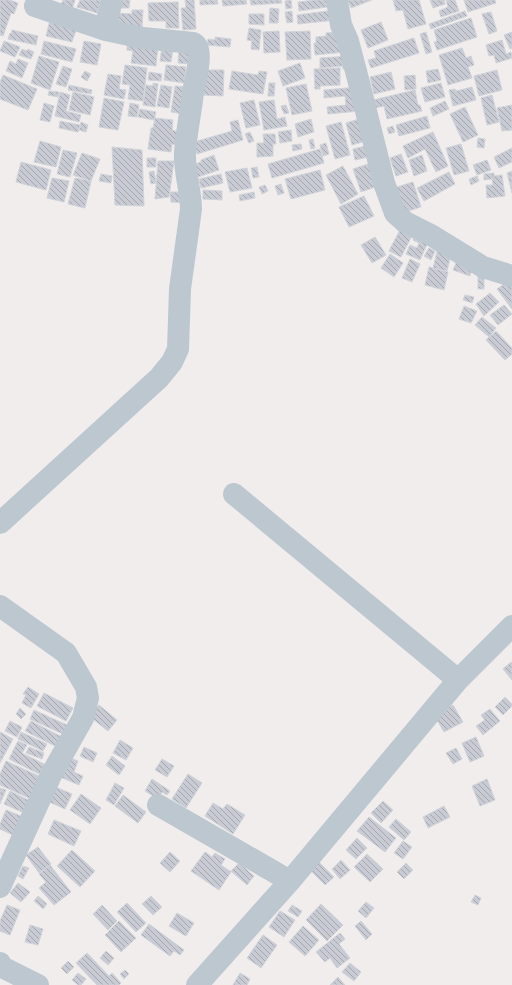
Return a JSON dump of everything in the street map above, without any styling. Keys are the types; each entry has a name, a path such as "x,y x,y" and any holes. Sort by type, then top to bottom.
{"street":[{"path":"106,30 112,0"},
{"path":"337,0 341,25 348,41 384,183 395,213 405,222 431,235 483,267 512,276"},
{"path":"0,523 159,378 172,362 178,349 180,289 191,209 191,196 186,170 185,153 199,50 198,47 193,43 143,38 106,30 36,6"},
{"path":"234,494 458,680"},
{"path":"0,606 66,653 86,687 88,698 83,718 51,775 0,887"},
{"path":"197,985 290,881 458,680 512,626"},
{"path":"158,805 290,881"},
{"path":"0,963 2,967 38,985"}],"building":[{"path":"0,0 10,0 18,3 14,14 11,13 3,36 0,35"},
{"path":"63,0 75,0 72,9 61,5"},
{"path":"80,0 101,0 97,13 77,7"},
{"path":"119,0 130,0 129,8 118,8"},
{"path":"185,0 194,0 196,29 183,30 181,8 186,8"},
{"path":"200,0 217,0 218,4 200,5"},
{"path":"222,0 246,0 247,4 223,6"},
{"path":"250,0 281,0 282,3 251,5"},
{"path":"291,0 292,8 286,9 285,1"},
{"path":"333,0 334,6 299,11 298,2"},
{"path":"348,0 372,0 351,8"},
{"path":"393,0 419,0 426,24 408,29 403,10 396,11"},
{"path":"430,0 444,0 445,4 433,8"},
{"path":"446,0 455,0 459,11 441,17 439,11 448,7"},
{"path":"464,0 495,0 496,3 468,12"},
{"path":"178,2 179,28 166,28 166,21 149,21 148,3"},
{"path":"270,8 279,9 278,23 269,23"},
{"path":"132,10 143,10 142,27 115,26 116,13 132,14"},
{"path":"335,10 336,20 298,24 297,15"},
{"path":"292,11 293,22 287,23 285,12"},
{"path":"465,11 467,16 431,29 429,24"},
{"path":"491,12 497,31 489,34 482,14"},
{"path":"249,14 264,14 264,25 249,24"},
{"path":"471,18 477,37 437,50 434,42 437,41 434,30"},
{"path":"50,20 77,27 72,42 46,36"},
{"path":"381,22 388,40 368,48 361,30"},
{"path":"249,28 261,30 259,50 251,49 252,41 247,40"},
{"path":"12,30 38,36 36,45 8,39"},
{"path":"279,31 280,52 264,53 263,32"},
{"path":"310,31 311,59 287,60 285,32"},
{"path":"343,31 345,52 315,55 314,43 316,43 316,37 326,36 326,33"},
{"path":"426,32 432,52 426,54 420,34"},
{"path":"512,32 512,48 510,49 504,35"},
{"path":"215,37 231,39 230,47 207,45 208,39 215,40"},
{"path":"414,38 419,53 371,68 368,60 376,58 374,51"},
{"path":"502,40 506,54 511,52 512,58 496,63 494,55 489,56 486,45"},
{"path":"4,41 20,47 15,57 0,51"},
{"path":"44,41 76,49 72,62 41,54"},
{"path":"84,41 101,44 97,65 80,62"},
{"path":"127,43 158,46 156,66 131,63 133,51 127,50"},
{"path":"162,47 173,49 171,62 160,61"},
{"path":"462,48 466,58 471,56 474,65 468,67 472,78 448,85 439,55"},
{"path":"22,49 27,51 28,49 34,52 31,59 19,55"},
{"path":"179,49 191,51 189,64 178,63"},
{"path":"39,56 59,62 50,90 31,83"},
{"path":"351,56 352,68 343,69 343,66 320,68 320,58"},
{"path":"18,59 28,63 22,78 6,71 10,61 16,64"},
{"path":"300,63 305,78 283,86 278,71"},
{"path":"125,65 147,68 143,101 128,99 130,85 122,84"},
{"path":"166,65 186,67 184,83 164,80"},
{"path":"63,66 72,69 66,87 56,84"},
{"path":"340,68 340,85 320,86 320,89 315,89 314,69"},
{"path":"438,69 441,80 428,83 426,71"},
{"path":"203,70 224,70 223,96 202,95"},
{"path":"497,70 502,90 479,96 474,76"},
{"path":"85,71 91,74 87,81 81,77"},
{"path":"232,71 258,75 259,71 267,72 263,94 229,89"},
{"path":"149,72 162,74 161,81 148,80"},
{"path":"391,72 395,89 374,94 370,77"},
{"path":"108,74 121,76 119,89 126,90 124,99 104,95"},
{"path":"3,75 37,89 28,110 0,99 0,82"},
{"path":"415,75 416,89 405,90 404,76"},
{"path":"153,83 158,84 155,107 143,105 146,85 153,86"},
{"path":"269,83 275,83 274,96 268,96"},
{"path":"441,83 445,97 425,102 421,88"},
{"path":"306,84 312,111 292,115 286,88"},
{"path":"69,85 92,90 91,94 68,90"},
{"path":"161,85 172,87 169,108 157,106"},
{"path":"175,86 188,87 184,114 171,112"},
{"path":"358,87 360,111 328,114 327,107 346,105 345,96 324,98 324,90"},
{"path":"472,87 476,100 453,106 449,90 455,89 456,91"},
{"path":"415,90 418,105 420,105 422,111 387,119 384,106 375,108 373,100"},
{"path":"49,91 59,92 58,97 48,95"},
{"path":"60,92 70,95 66,111 81,115 79,122 55,116"},
{"path":"73,92 94,97 90,115 69,110"},
{"path":"492,95 499,122 487,125 481,98"},
{"path":"104,98 124,102 118,130 99,127"},
{"path":"254,100 260,125 246,128 240,103"},
{"path":"274,100 277,119 285,117 287,126 264,130 259,102"},
{"path":"445,101 449,109 433,116 430,108"},
{"path":"44,103 54,106 50,122 40,120"},
{"path":"130,103 139,105 137,117 128,116"},
{"path":"286,105 289,113 284,114 281,106"},
{"path":"512,105 512,130 502,131 497,108"},
{"path":"465,107 478,135 463,142 450,114"},
{"path":"140,109 156,112 154,120 138,117"},
{"path":"427,116 430,128 399,136 396,125"},
{"path":"155,118 173,120 172,130 179,132 177,145 172,144 171,152 148,149 151,128 153,128"},
{"path":"311,119 314,132 298,137 295,124"},
{"path":"359,119 366,141 352,145 346,123"},
{"path":"238,120 243,140 197,154 194,142 232,131 230,122"},
{"path":"60,121 80,125 78,132 59,128"},
{"path":"81,122 88,125 86,132 79,130"},
{"path":"341,122 350,155 335,159 326,126"},
{"path":"393,126 395,132 389,134 387,128"},
{"path":"291,130 292,141 280,143 278,132"},
{"path":"250,132 254,141 249,143 245,134"},
{"path":"433,132 448,166 436,172 425,149 408,158 403,146"},
{"path":"263,134 275,134 276,144 273,144 273,156 257,157 257,143 264,143"},
{"path":"478,138 485,139 484,148 477,147"},
{"path":"313,139 315,148 311,149 309,140"},
{"path":"40,141 61,147 56,167 34,162"},
{"path":"326,143 329,154 323,156 320,145"},
{"path":"301,144 302,149 293,151 292,145"},
{"path":"461,144 469,171 454,175 446,148"},
{"path":"370,145 373,156 355,160 353,149"},
{"path":"112,147 142,150 144,206 115,205"},
{"path":"512,148 512,162 499,168 494,157"},
{"path":"320,149 324,163 272,178 268,164"},
{"path":"63,150 77,153 70,177 57,174"},
{"path":"82,153 100,159 91,181 73,175"},
{"path":"401,154 408,172 396,176 390,158"},
{"path":"214,155 219,170 198,177 193,165"},
{"path":"422,155 427,171 414,176 409,160"},
{"path":"147,158 156,158 156,167 147,167"},
{"path":"487,160 491,170 477,175 473,165"},
{"path":"158,161 174,161 169,197 155,199"},
{"path":"21,162 51,170 46,190 16,182"},
{"path":"374,162 381,185 361,192 353,169"},
{"path":"343,166 358,194 341,204 326,175"},
{"path":"257,167 259,177 253,178 251,168"},
{"path":"247,168 252,188 230,192 225,172"},
{"path":"320,170 325,190 291,199 285,179"},
{"path":"154,171 156,183 151,184 149,172"},
{"path":"512,171 512,193 507,173"},
{"path":"449,172 455,184 424,201 417,188"},
{"path":"494,173 494,176 502,175 505,196 487,198 486,185 493,185 492,179 484,180 484,174"},
{"path":"101,174 112,176 111,183 99,181"},
{"path":"221,174 223,183 201,188 199,179"},
{"path":"477,176 479,181 471,185 469,179"},
{"path":"52,178 69,181 64,202 47,198"},
{"path":"75,178 91,181 85,208 68,204"},
{"path":"413,182 421,207 402,213 394,188"},
{"path":"281,184 284,193 278,195 275,186"},
{"path":"265,185 268,191 262,194 259,187"},
{"path":"203,190 222,191 222,200 203,199"},
{"path":"170,192 183,192 187,203 171,202"},
{"path":"254,192 255,198 240,201 239,195"},
{"path":"364,196 374,216 349,227 339,207"},
{"path":"402,226 414,232 401,257 389,251"},
{"path":"416,234 429,240 420,260 406,254 410,245 417,248 419,243 413,240"},
{"path":"375,237 386,255 372,263 361,245"},
{"path":"429,248 435,251 431,260 424,256"},
{"path":"438,248 452,251 447,271 433,268"},
{"path":"390,254 403,263 394,277 381,268"},
{"path":"410,259 420,264 412,282 402,278"},
{"path":"457,261 473,266 470,276 453,270"},
{"path":"429,267 448,272 444,290 425,285"},
{"path":"478,274 484,274 484,289 478,289"},
{"path":"510,280 512,283 512,309 497,289"},
{"path":"490,293 499,302 484,316 476,304"},
{"path":"465,295 474,297 472,303 463,300"},
{"path":"504,305 512,314 498,325 490,315"},
{"path":"464,306 477,311 471,323 459,319"},
{"path":"482,317 496,328 489,337 475,325"},
{"path":"496,331 512,348 512,354 505,360 486,340"},
{"path":"511,662 512,663 512,680 503,669"},
{"path":"28,687 39,694 31,708 22,703 26,695 23,694"},
{"path":"44,693 73,708 66,721 37,706"},
{"path":"505,697 512,704 512,706 503,715 495,707"},
{"path":"99,705 117,720 108,731 89,716"},
{"path":"453,705 463,722 444,732 434,715"},
{"path":"20,708 26,714 21,719 16,714"},
{"path":"490,709 500,721 483,735 476,726 485,720 481,715"},
{"path":"34,710 67,725 63,734 30,719"},
{"path":"10,721 22,727 17,737 5,731"},
{"path":"31,721 62,737 57,747 25,731"},
{"path":"0,732 13,739 0,763"},
{"path":"21,732 47,744 43,751 18,739"},
{"path":"476,737 484,756 470,762 462,743"},
{"path":"120,740 133,748 126,760 113,753"},
{"path":"18,741 27,745 22,753 50,767 45,777 9,759"},
{"path":"29,747 44,753 42,759 26,753"},
{"path":"84,747 97,753 93,762 80,756"},
{"path":"456,748 462,759 453,764 446,753"},
{"path":"66,756 78,761 74,772 83,776 79,785 58,776"},
{"path":"112,756 125,766 119,775 106,765"},
{"path":"162,759 174,766 167,777 155,770"},
{"path":"6,761 41,777 31,799 0,785 0,774"},
{"path":"188,774 202,783 186,808 172,799"},
{"path":"152,779 170,791 167,795 162,792 158,799 145,791"},
{"path":"487,779 495,800 480,806 472,786"},
{"path":"115,783 124,788 114,805 106,800"},
{"path":"51,785 72,794 65,809 45,800"},
{"path":"0,788 6,790 0,804"},
{"path":"10,791 30,801 24,813 4,804"},
{"path":"81,794 101,808 90,824 70,810"},
{"path":"123,795 146,812 138,823 115,806"},
{"path":"383,801 393,810 381,823 371,813"},
{"path":"213,803 223,809 227,804 245,815 233,834 205,816"},
{"path":"444,806 450,817 428,828 423,817"},
{"path":"6,810 21,816 13,835 0,829 0,824"},
{"path":"369,817 396,838 385,852 357,831"},
{"path":"396,819 411,832 404,840 389,827"},
{"path":"54,820 81,831 74,846 48,834"},
{"path":"357,838 367,848 356,859 346,850"},
{"path":"403,841 412,847 403,859 394,853"},
{"path":"38,847 51,864 39,873 26,855"},
{"path":"72,850 95,871 80,887 57,866"},
{"path":"170,852 180,861 170,872 160,863"},
{"path":"205,852 212,857 215,853 225,859 221,865 231,872 219,890 191,871"},
{"path":"367,854 383,869 370,882 354,867"},
{"path":"341,860 350,870 340,879 332,869"},
{"path":"319,862 334,877 325,885 310,870"},
{"path":"239,863 254,876 247,885 231,871"},
{"path":"406,863 413,870 404,879 397,872"},
{"path":"50,865 71,892 54,905 39,888 46,882 39,874"},
{"path":"23,866 29,868 23,879 18,876"},
{"path":"18,883 30,892 21,902 10,893"},
{"path":"475,895 481,898 478,905 471,902"},
{"path":"38,896 47,904 43,909 34,901"},
{"path":"151,896 162,907 153,915 142,904"},
{"path":"366,902 374,908 366,918 358,911"},
{"path":"127,903 146,923 136,932 117,912"},
{"path":"321,904 343,925 327,941 306,920"},
{"path":"7,905 20,910 10,935 0,931 0,921"},
{"path":"102,905 117,921 108,930 93,914"},
{"path":"292,905 302,911 298,917 288,911"},
{"path":"280,911 295,920 284,937 269,927"},
{"path":"177,913 194,923 186,936 169,926"},
{"path":"119,921 136,938 121,952 105,935"},
{"path":"361,921 372,934 366,940 355,926"},
{"path":"149,924 184,950 180,955 174,951 170,956 141,935"},
{"path":"30,925 43,929 38,945 25,942"},
{"path":"303,926 319,940 305,956 289,942"},
{"path":"340,933 345,939 339,944 350,958 337,968 330,958 325,962 316,952"},
{"path":"263,935 277,945 261,968 247,958"},
{"path":"106,951 114,958 108,965 100,958"},
{"path":"87,953 109,976 112,973 121,983 119,985 97,985 76,963"},
{"path":"68,961 74,967 67,974 61,968"},
{"path":"350,963 361,972 354,981 342,972"},
{"path":"125,970 129,974 124,979 120,974"},
{"path":"78,973 86,979 81,985 78,985 72,980"},
{"path":"240,973 250,979 247,985 233,985"},
{"path":"338,977 345,985 330,985"}]}
